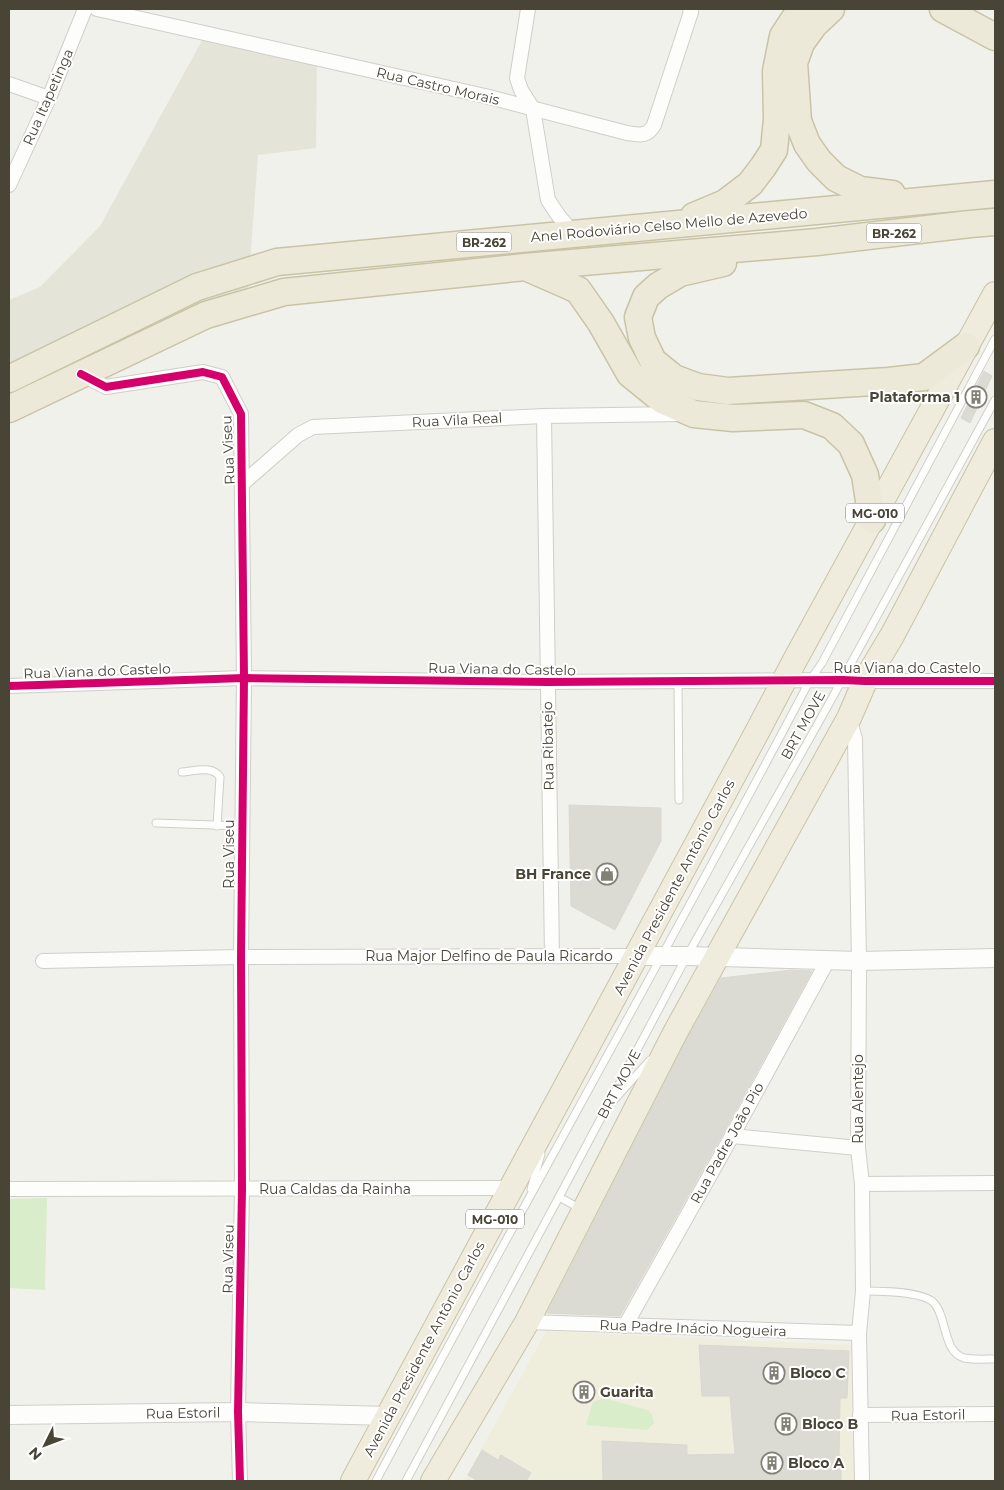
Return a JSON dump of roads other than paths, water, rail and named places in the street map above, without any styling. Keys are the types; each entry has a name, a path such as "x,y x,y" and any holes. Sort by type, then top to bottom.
{"highway":[{"path":"655,227 726,203 750,184 763,167 774,150 777,119 776,71 783,36 801,9"},
{"path":"831,9 814,25 801,42 794,63 798,121 807,144 819,161 836,178 860,190 935,199"},
{"path":"943,9 995,37"},
{"path":"976,9 995,20"},
{"name":"Anel Rodoviário Celso Mello de Azevedo","path":"9,379 197,287 277,262 989,195"},
{"name":"Anel Rodoviário Celso Mello de Azevedo","path":"9,409 206,315 284,292 525,267 817,242 983,223"},
{"path":"817,242 680,273 658,286 646,297 638,317 642,338 653,361 674,378 698,387 728,391 924,377 966,346"},
{"path":"525,267 578,290 601,323 630,374 662,400 694,414 733,418 804,415 832,426 851,444 865,475 872,520"},
{"name":"Avenida Presidente Antônio Carlos","path":"353,1481 520,1195 554,1110 784,680 995,294"},
{"path":"433,1481 527,1322 676,1031 849,718 854,681 893,634 995,441"}],"street":[{"name":"Rua Itapetinga","path":"9,185 49,98 86,9"},
{"name":"Rua Castro Morais","path":"97,9 476,94 627,134 641,135 650,132 654,126 691,12 690,9"},
{"path":"528,9 517,78 521,90 533,108 548,200 573,233"},
{"path":"9,84 49,98"},
{"name":"Rua Viseu","path":"82,374 106,387 203,372 222,377 241,414 244,678 241,957 242,1189 238,1412 240,1481"},
{"name":"Rua Vila Real","path":"242,484 298,435 313,427 544,416 694,414"},
{"name":"Rua Ribatejo","path":"544,416 552,956"},
{"name":"Rua Viana do Castelo","path":"9,686 244,678 548,682 995,681"},
{"name":"Rua Alentejo","path":"849,718 856,739 859,961 858,1148 862,1184 863,1291 859,1333 862,1481"},
{"name":"Rua Major Delfino de Paula Ricardo","path":"43,961 241,957 552,956 687,956 859,961 995,958"},
{"name":"Rua Padre João Pio","path":"625,1326 828,960"},
{"path":"732,1136 858,1148"},
{"path":"862,1184 995,1184"},
{"name":"Rua Caldas da Rainha","path":"9,1189 242,1189 520,1195"},
{"name":"Rua Padre Inácio Nogueira","path":"527,1322 859,1333"},
{"name":"Rua Estoril","path":"9,1415 395,1411"},
{"name":"Rua Estoril","path":"860,1415 995,1414"}],"lane":[{"name":"BRT MOVE","path":"376,1481 423,1391 520,1195 662,956 810,680 822,663 995,339"},
{"name":"BRT MOVE","path":"406,1481 687,956 854,681 995,400"},
{"path":"678,682 678,800"},
{"path":"182,772 212,770 218,773 220,777 216,826"},
{"path":"156,823 242,826"},
{"path":"607,1108 676,1031"},
{"path":"559,1197 584,1210"},
{"path":"863,1291 886,1291 922,1296 933,1302 940,1313 949,1344 956,1353 964,1358 995,1359"},
{"name":"BRT MOVE","path":"409,1401 423,1391"}],"place":[{"name":"Plataforma 1","path":"976,397"},
{"name":"BH France","path":"607,874"},
{"name":"Bloco C","path":"774,1373"},
{"name":"Guarita","path":"584,1392"},
{"name":"Bloco B","path":"786,1424"},
{"name":"Bloco A","path":"772,1463"}]}
